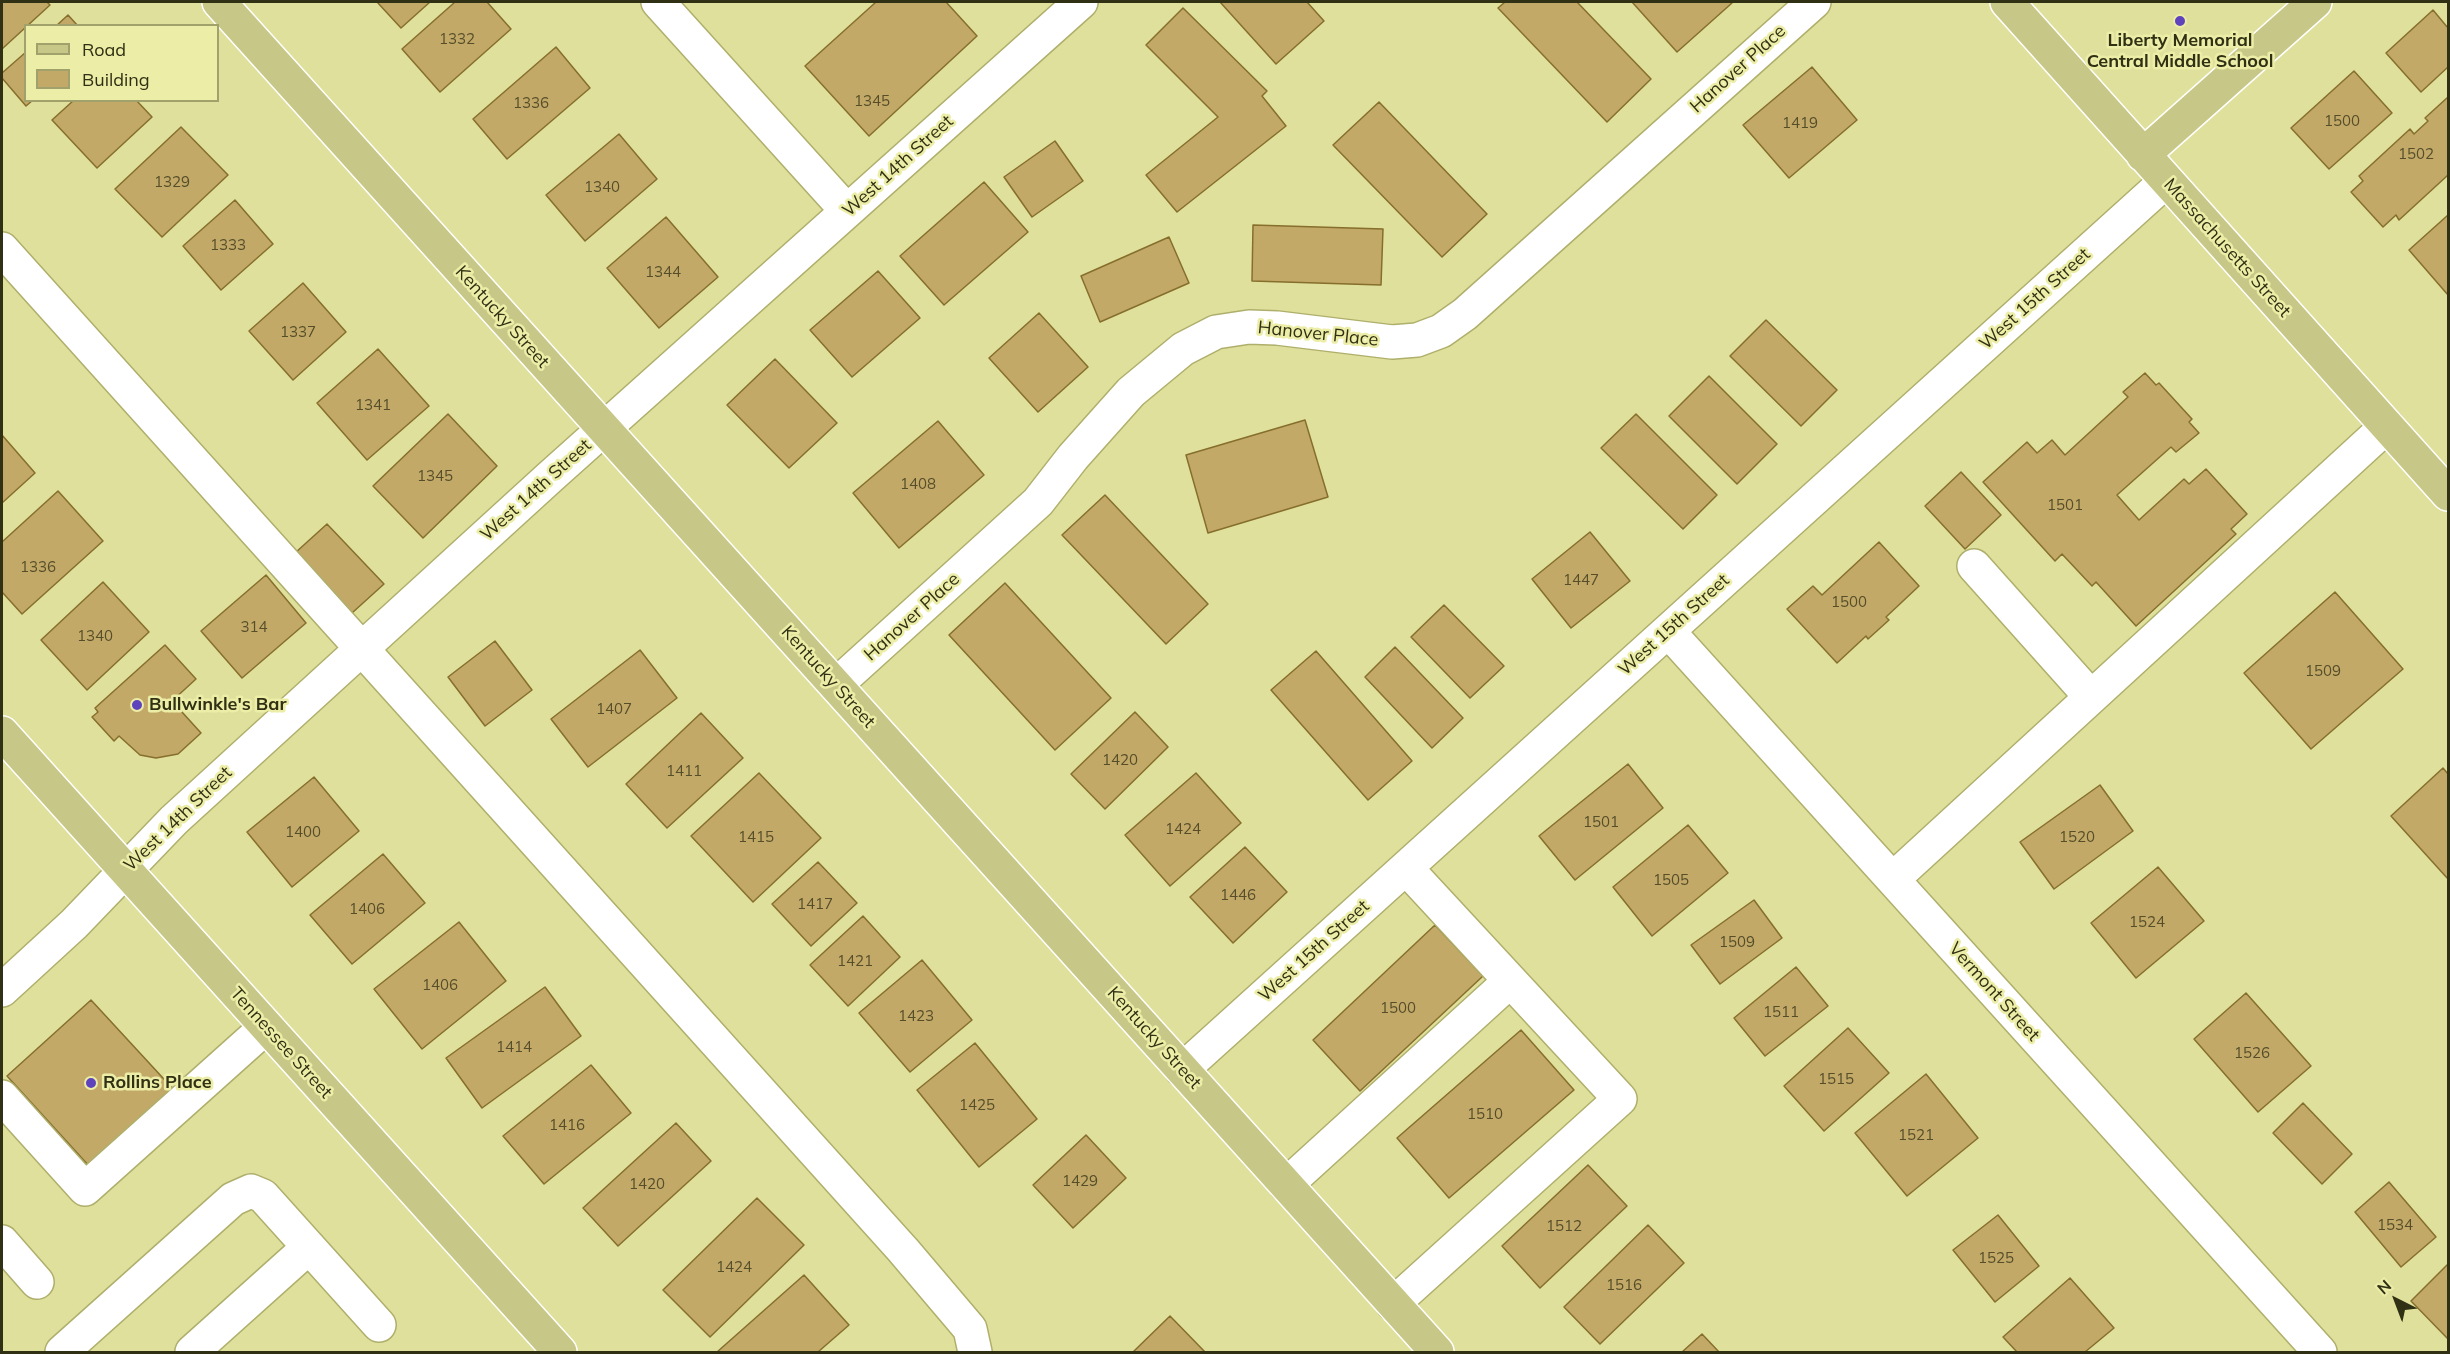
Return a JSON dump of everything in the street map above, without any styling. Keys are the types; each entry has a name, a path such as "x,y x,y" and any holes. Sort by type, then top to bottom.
{"main road":[{"name":"Kentucky Street","path":"219,2 1437,1353"},
{"name":"Massachusetts Street","path":"2007,2 2448,494"},
{"path":"2143,155 2315,2"},
{"name":"Tennessee Street","path":"2,733 560,1353"}],"street":[{"path":"658,2 847,211"},
{"name":"West 14th Street","path":"2,990 74,924 174,820 603,429 1080,2"},
{"name":"Hanover Place","path":"836,686 1038,502 1073,457 1131,392 1183,349 1216,332 1249,327 1277,328 1392,342 1418,340 1441,331 1465,314 1814,2"},
{"name":"West 15th Street","path":"1182,1070 2166,181"},
{"path":"2,249 903,1250 970,1329 975,1353"},
{"path":"1893,879 2387,426"},
{"path":"1974,566 2091,697"},
{"name":"Vermont Street","path":"1668,631 2320,1353"},
{"path":"1393,1304 1620,1099 1406,868"},
{"path":"1286,1185 1510,981"},
{"path":"2,1096 85,1189 266,1026"},
{"path":"62,1353 233,1199 251,1191 263,1196 379,1325"},
{"path":"2,1242 38,1282"},
{"path":"192,1353 309,1247"}],"building":[{"path":"2,2 47,2 50,5 29,24 24,24 24,29 2,49"},
{"path":"377,2 430,2 401,28"},
{"path":"455,2 487,2 511,29 440,92 402,49"},
{"path":"876,2 946,2 977,36 869,136 805,66"},
{"path":"1220,2 1307,2 1324,21 1276,64"},
{"path":"1505,2 1577,2 1651,79 1607,122 1498,8"},
{"path":"1632,2 1730,2 1732,3 1677,52"},
{"path":"1183,8 1267,91 1262,96 1286,126 1177,212 1146,175 1218,117 1146,45"},
{"path":"2433,10 2448,28 2448,67 2421,92 2386,53"},
{"path":"68,15 76,24 58,24"},
{"path":"556,47 590,88 507,159 473,119"},
{"path":"24,54 24,102 31,102 26,106 2,78 2,73"},
{"path":"1812,67 1857,120 1789,178 1743,125"},
{"path":"2354,71 2392,113 2329,169 2291,128"},
{"path":"2448,97 2448,175 2399,220 2396,215 2383,227 2351,192 2363,181 2359,176 2410,129 2414,134 2428,121 2425,118"},
{"path":"72,102 138,102 152,117 97,168 52,120"},
{"path":"1379,102 1487,214 1442,257 1333,145"},
{"path":"181,127 228,175 162,237 115,189"},
{"path":"619,134 657,179 585,241 546,195"},
{"path":"1055,141 1083,181 1032,217 1004,177"},
{"path":"984,182 1028,232 944,305 900,256"},
{"path":"235,200 273,244 221,290 183,246"},
{"path":"2448,215 2448,295 2409,250"},
{"path":"666,217 718,277 659,328 607,268"},
{"path":"1253,225 1383,229 1381,285 1252,281"},
{"path":"1169,237 1189,283 1100,322 1081,276"},
{"path":"878,271 920,318 852,377 810,330"},
{"path":"303,283 346,332 293,380 249,331"},
{"path":"1039,313 1088,367 1038,412 989,358"},
{"path":"1766,320 1837,390 1801,426 1730,356"},
{"path":"378,349 429,406 367,460 317,403"},
{"path":"775,359 837,423 789,468 727,405"},
{"path":"2145,373 2156,385 2159,383 2192,419 2189,422 2199,433 2176,452 2171,447 2117,495 2139,520 2184,479 2189,484 2206,469 2247,514 2231,529 2236,534 2136,626 2096,582 2092,586 2062,554 2055,561 1983,482 2027,442 2037,453 2052,440 2065,455 2128,397 2123,392"},
{"path":"1709,376 1777,444 1737,484 1669,416"},
{"path":"448,414 497,466 423,538 373,486"},
{"path":"1636,414 1717,495 1683,529 1601,448"},
{"path":"1305,420 1328,497 1208,533 1186,455"},
{"path":"938,421 984,475 899,548 853,493"},
{"path":"2,435 35,473 2,503"},
{"path":"1961,472 2001,515 1965,549 1925,506"},
{"path":"58,491 103,541 22,614 2,592 2,542"},
{"path":"1105,495 1208,604 1166,644 1062,535"},
{"path":"327,524 384,584 352,613 295,553"},
{"path":"1590,532 1630,581 1571,628 1532,579"},
{"path":"1879,542 1919,586 1886,617 1889,620 1868,639 1866,636 1837,663 1787,609 1813,586 1822,595"},
{"path":"266,575 306,623 242,678 201,631"},
{"path":"103,582 149,632 87,690 41,640"},
{"path":"1005,583 1111,698 1055,750 949,635"},
{"path":"2335,592 2403,669 2311,749 2244,673"},
{"path":"1444,605 1504,666 1470,698 1411,637"},
{"path":"495,641 532,690 485,726 448,677"},
{"name":"Bullwinkle's Bar","path":"165,645 196,679 172,701 201,733 178,754 156,758 140,755 119,736 114,741 92,717 98,712 95,708"},
{"path":"1395,647 1463,718 1432,748 1365,677"},
{"path":"640,650 677,698 588,767 551,719"},
{"path":"1316,651 1412,761 1368,800 1271,690"},
{"path":"1135,712 1168,747 1105,809 1071,774"},
{"path":"701,713 743,758 667,828 626,784"},
{"path":"1628,764 1663,808 1575,880 1539,836"},
{"path":"2443,768 2448,774 2448,879 2391,816"},
{"path":"759,773 821,838 753,902 691,836"},
{"path":"1196,773 1241,823 1170,886 1125,835"},
{"path":"314,777 359,831 292,887 247,832"},
{"path":"2100,785 2133,831 2054,889 2020,842"},
{"path":"1688,825 1728,873 1652,936 1613,887"},
{"path":"1245,847 1287,892 1233,943 1190,897"},
{"path":"383,854 425,903 352,964 310,915"},
{"path":"818,862 857,903 811,946 772,904"},
{"path":"2158,867 2204,921 2136,978 2091,923"},
{"path":"1754,900 1782,938 1720,984 1691,945"},
{"path":"863,916 900,957 848,1006 810,965"},
{"path":"459,922 506,981 422,1049 374,989"},
{"path":"1435,925 1483,976 1360,1091 1313,1040"},
{"path":"922,960 972,1020 910,1072 859,1013"},
{"path":"1796,967 1828,1006 1765,1056 1734,1018"},
{"path":"545,987 581,1036 482,1108 446,1058"},
{"path":"2246,993 2311,1066 2258,1112 2194,1039"},
{"name":"Rollins Place","path":"91,1000 174,1090 90,1167 7,1076"},
{"path":"1848,1028 1889,1073 1824,1131 1784,1086"},
{"path":"1521,1030 1574,1090 1449,1198 1397,1138"},
{"path":"975,1043 1037,1119 979,1167 917,1090"},
{"path":"591,1065 631,1113 544,1184 503,1136"},
{"path":"1926,1074 1978,1138 1907,1196 1855,1133"},
{"path":"2303,1103 2352,1154 2322,1184 2273,1133"},
{"path":"676,1123 711,1161 618,1246 583,1208"},
{"path":"1086,1135 1126,1178 1073,1228 1033,1185"},
{"path":"1588,1165 1627,1206 1540,1288 1502,1246"},
{"path":"2389,1182 2436,1237 2401,1267 2355,1212"},
{"path":"757,1198 804,1245 710,1337 663,1290"},
{"path":"1998,1215 2039,1266 1995,1302 1953,1250"},
{"path":"1648,1225 1684,1263 1600,1344 1564,1307"},
{"path":"2448,1264 2448,1339 2411,1301"},
{"path":"804,1275 849,1325 818,1352 717,1352"},
{"path":"2070,1278 2114,1328 2085,1352 2017,1352 2003,1337"},
{"path":"1170,1316 1205,1352 1133,1352"},
{"path":"1702,1334 1719,1352 1682,1352"}],"place":[{"name":"Liberty Memorial Central Middle School","path":"2180,21"},
{"name":"Bullwinkle's Bar","path":"137,705"},
{"name":"Rollins Place","path":"91,1083"}]}
